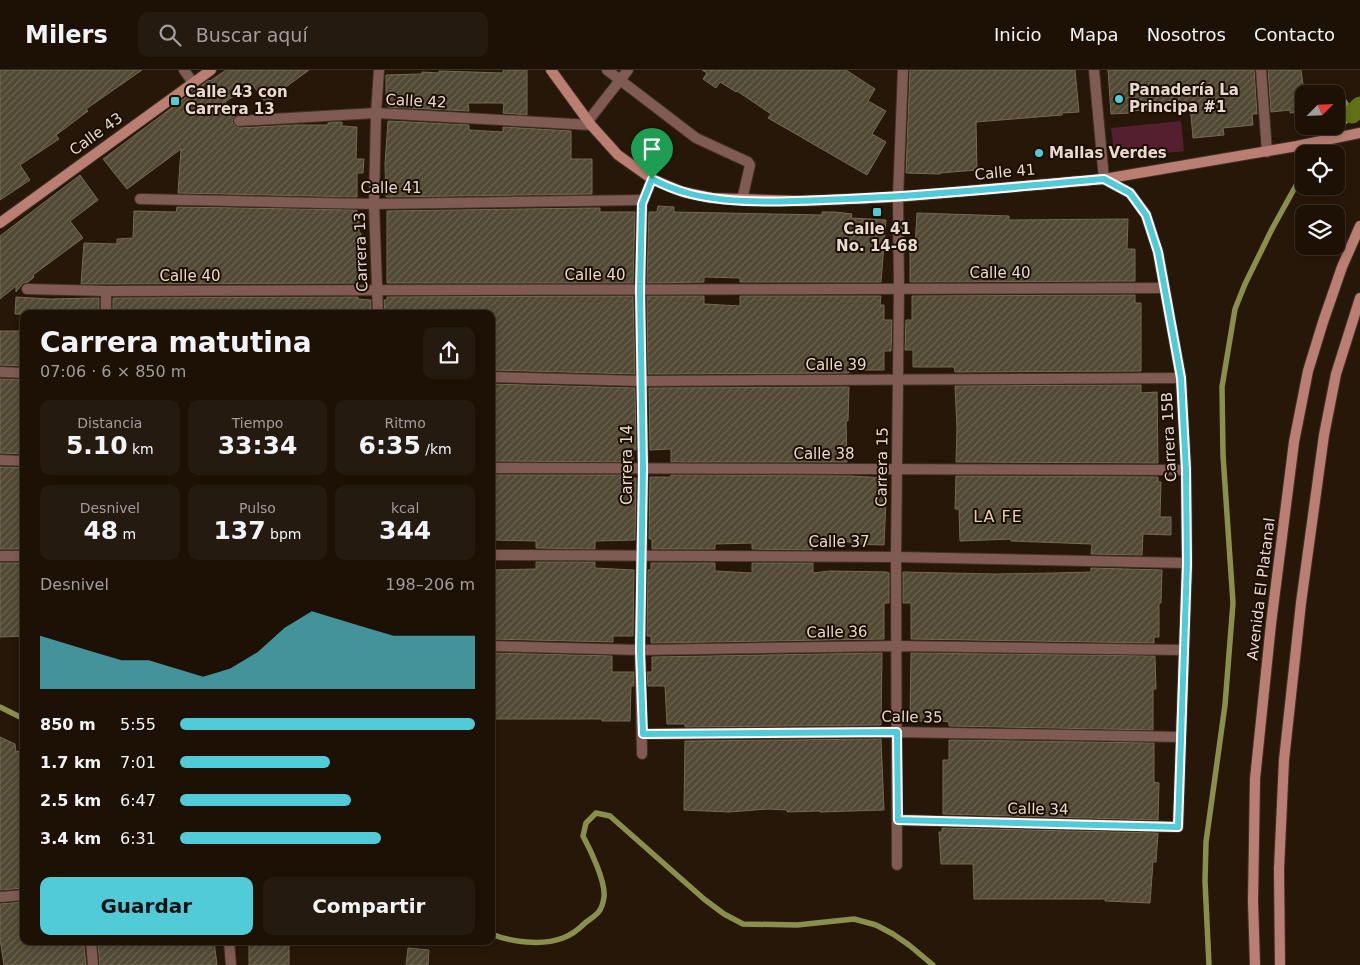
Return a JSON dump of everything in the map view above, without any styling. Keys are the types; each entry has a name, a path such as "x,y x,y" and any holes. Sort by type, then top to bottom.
{"main road":[{"name":"Calle 43","path":"0,224 210,70"},
{"name":"Calle 41","path":"551,70 589,123 618,156 652,179 683,192 712,198 801,201 898,197 1104,179 1267,152 1358,133"},
{"name":"Avenida El Platanal","path":"1255,965 1253,901 1255,779 1271,624 1294,442 1308,371 1342,267 1360,226"},
{"path":"1280,965 1279,869 1284,760 1301,603 1324,435 1336,374 1360,298"}],"street":[{"path":"184,70 193,83"},
{"name":"Carrera 13","path":"378,310 374,204 379,70"},
{"path":"607,70 696,138 748,162 750,165 742,200"},
{"path":"589,123 628,70"},
{"name":"Carrera 15","path":"897,865 898,197 903,70"},
{"path":"1094,70 1104,179"},
{"path":"1261,70 1267,152"},
{"name":"Calle 42","path":"239,121 376,113 589,123"},
{"name":"Carrera 14","path":"642,754 640,650 643,469 640,290 643,200 652,179"},
{"name":"Carrera 15B","path":"1104,179 1130,193 1146,215 1158,252 1181,378 1186,470 1187,563 1178,827"},
{"name":"Calle 41","path":"140,199 374,204 643,200"},
{"name":"Calle 40","path":"26,290 378,291 1164,288"},
{"path":"106,291 106,310"},
{"path":"0,372 20,373"},
{"name":"Calle 39","path":"495,378 641,381 1181,378"},
{"path":"0,460 20,461"},
{"name":"Calle 38","path":"495,468 1186,470"},
{"path":"0,556 20,556"},
{"name":"Calle 37","path":"495,556 896,557 1187,563"},
{"name":"Calle 36","path":"495,646 640,650 897,646 1184,650"},
{"name":"Calle 35","path":"643,734 897,732 1181,737"},
{"name":"Calle 34","path":"898,820 1178,827"},
{"path":"0,897 20,895"},
{"path":"91,945 93,965"},
{"path":"229,945 231,965"}],"shaded area":[{"name":"Mallas Verdes","path":"1181,121 1184,151 1115,159 1111,128"}],"building":[{"path":"0,70 142,70 86,109 88,111 56,135 59,139 20,165 30,180 0,200"},
{"path":"226,70 309,70 266,103 252,84 225,102 235,116 232,121 233,124 239,128 328,125 328,123 342,122 342,126 357,127 356,159 364,159 363,173 357,173 357,197 178,193 181,149 127,189 103,159 209,80"},
{"path":"503,70 527,70 527,115 503,113 504,103 468,103 469,111 388,107 389,104 386,105 386,75 422,74 422,72 439,73 439,71 503,73"},
{"path":"702,70 846,70 875,89 868,101 886,111 872,134 886,142 867,175 768,118 771,114 737,91 720,82 716,88 703,79 707,73"},
{"path":"910,70 1075,70 1079,112 976,122 977,170 940,174 906,173"},
{"path":"1108,70 1254,70 1257,114 1252,114 1253,125 1223,128 1224,135 1193,138 1190,105 1163,106 1163,109 1111,114"},
{"path":"1268,70 1301,70 1303,85 1295,85 1295,113 1290,113 1290,110 1271,112"},
{"path":"388,121 469,125 469,130 503,132 503,127 571,131 571,159 592,159 592,194 386,197 385,164"},
{"path":"80,175 98,200 70,221 83,238 33,275 34,277 28,282 23,283 16,292 16,286 0,299 0,236"},
{"path":"658,206 674,207 674,212 822,215 822,212 835,212 852,214 851,218 886,220 881,282 740,282 740,278 704,277 704,282 647,283 649,212 657,212"},
{"path":"177,207 357,210 359,233 361,233 358,283 81,284 84,243 117,244 117,239 133,238 134,211 176,212"},
{"path":"600,208 600,212 635,212 633,283 387,283 387,211"},
{"path":"917,213 1009,216 1009,220 1128,219 1127,249 1135,249 1135,281 910,282 910,248 915,248"},
{"path":"1135,295 1135,303 1141,303 1141,371 955,372 954,367 913,367 913,350 905,350 906,320 912,320 912,296"},
{"path":"633,296 635,374 495,370 495,310 385,310 384,300 387,300 387,297"},
{"path":"647,296 704,296 704,304 740,306 740,296 881,296 880,305 884,305 884,320 892,320 891,351 884,351 884,370 849,370 849,373 648,374"},
{"path":"16,297 50,299 99,298 99,310 20,310 20,314 15,314"},
{"path":"358,297 358,299 371,300 371,310 113,310 113,298"},
{"path":"0,331 20,331 20,366 0,365"},
{"path":"0,379 20,380 20,454 0,453"},
{"path":"495,384 635,388 636,450 633,450 633,462 495,461"},
{"path":"1141,385 1141,393 1157,392 1158,463 956,462 955,386"},
{"path":"849,387 848,421 846,421 847,462 671,462 671,449 650,450 649,388"},
{"path":"0,467 20,468 20,549 0,549"},
{"path":"495,475 633,475 633,478 636,478 635,540 595,541 595,549 536,548 536,541 495,540"},
{"path":"671,475 887,478 884,545 851,544 851,542 814,542 812,550 752,549 752,543 715,544 715,549 652,549 652,539 649,539 650,477 671,477"},
{"path":"956,476 1158,477 1158,482 1161,482 1160,517 1171,517 1171,535 1143,534 1142,555 1091,554 1092,544 1011,541 1011,539 960,541 959,509 955,509"},
{"path":"536,562 595,562 595,568 634,570 633,636 613,636 613,642 495,639 495,570 536,569"},
{"path":"0,563 20,563 20,636 0,637"},
{"path":"651,563 715,563 715,571 752,573 752,563 813,563 813,573 830,571 887,572 889,573 889,603 884,603 884,639 651,643 651,636 647,636 648,570 651,570"},
{"path":"1091,568 1162,570 1161,603 1159,603 1159,637 1154,637 1154,643 911,639 911,603 903,603 903,572 1054,573 1091,572"},
{"path":"495,653 612,656 612,672 634,672 634,686 631,686 630,721 602,721 602,719 495,719"},
{"path":"882,653 881,725 685,727 685,724 667,724 665,686 648,686 647,672 652,672 652,657"},
{"path":"911,653 1155,656 1156,689 1153,689 1153,730 949,726 949,722 943,721 910,721"},
{"path":"0,737 15,744 16,752 19,751 20,888 0,890"},
{"path":"881,739 884,810 787,812 787,810 768,809 729,812 684,810 685,741"},
{"path":"949,740 1154,743 1154,782 1159,783 1158,820 943,814 943,760 949,760"},
{"path":"942,828 1158,833 1156,862 1153,862 1150,903 1105,901 1105,899 974,899 973,864 941,864 939,832 942,832"},
{"path":"20,902 20,945 84,945 86,965 4,965 0,939 0,904"},
{"path":"98,945 214,945 217,965 100,965"},
{"path":"249,945 289,945 289,965 249,965"},
{"path":"408,948 429,950 428,965 406,965"}],"waterway":[{"path":"1345,102 1352,114 1345,122"},
{"path":"1352,114 1360,106"},
{"path":"1324,145 1333,135"},
{"path":"1209,965 1205,881 1206,842 1225,705 1233,603 1223,455 1222,387 1235,309 1272,229 1295,187"},
{"path":"0,707 20,717"},
{"path":"495,935 527,942 555,940 572,934 598,912 604,897 603,883 583,836 586,823 596,813 610,816 704,899 724,914 743,924 797,925 854,919 876,925 893,934 933,965"}],"place":[{"name":"Panadería La Principa #1","path":"1119,99"},
{"name":"Calle 43 con Carrera 13","path":"175,101"},
{"name":"Mallas Verdes","path":"1039,153"},
{"name":"Calle 41 No. 14-68","path":"877,212"}],"district":[{"name":"LA FE","path":"998,516"}],"route":[{"path":"652,179 683,192 712,198 742,200 801,201 898,197 1104,179 1130,193 1146,215 1158,252 1181,378 1186,470 1187,563 1178,827 898,820 897,732 643,734 640,650 643,469 640,290 642,204 652,179"}]}
